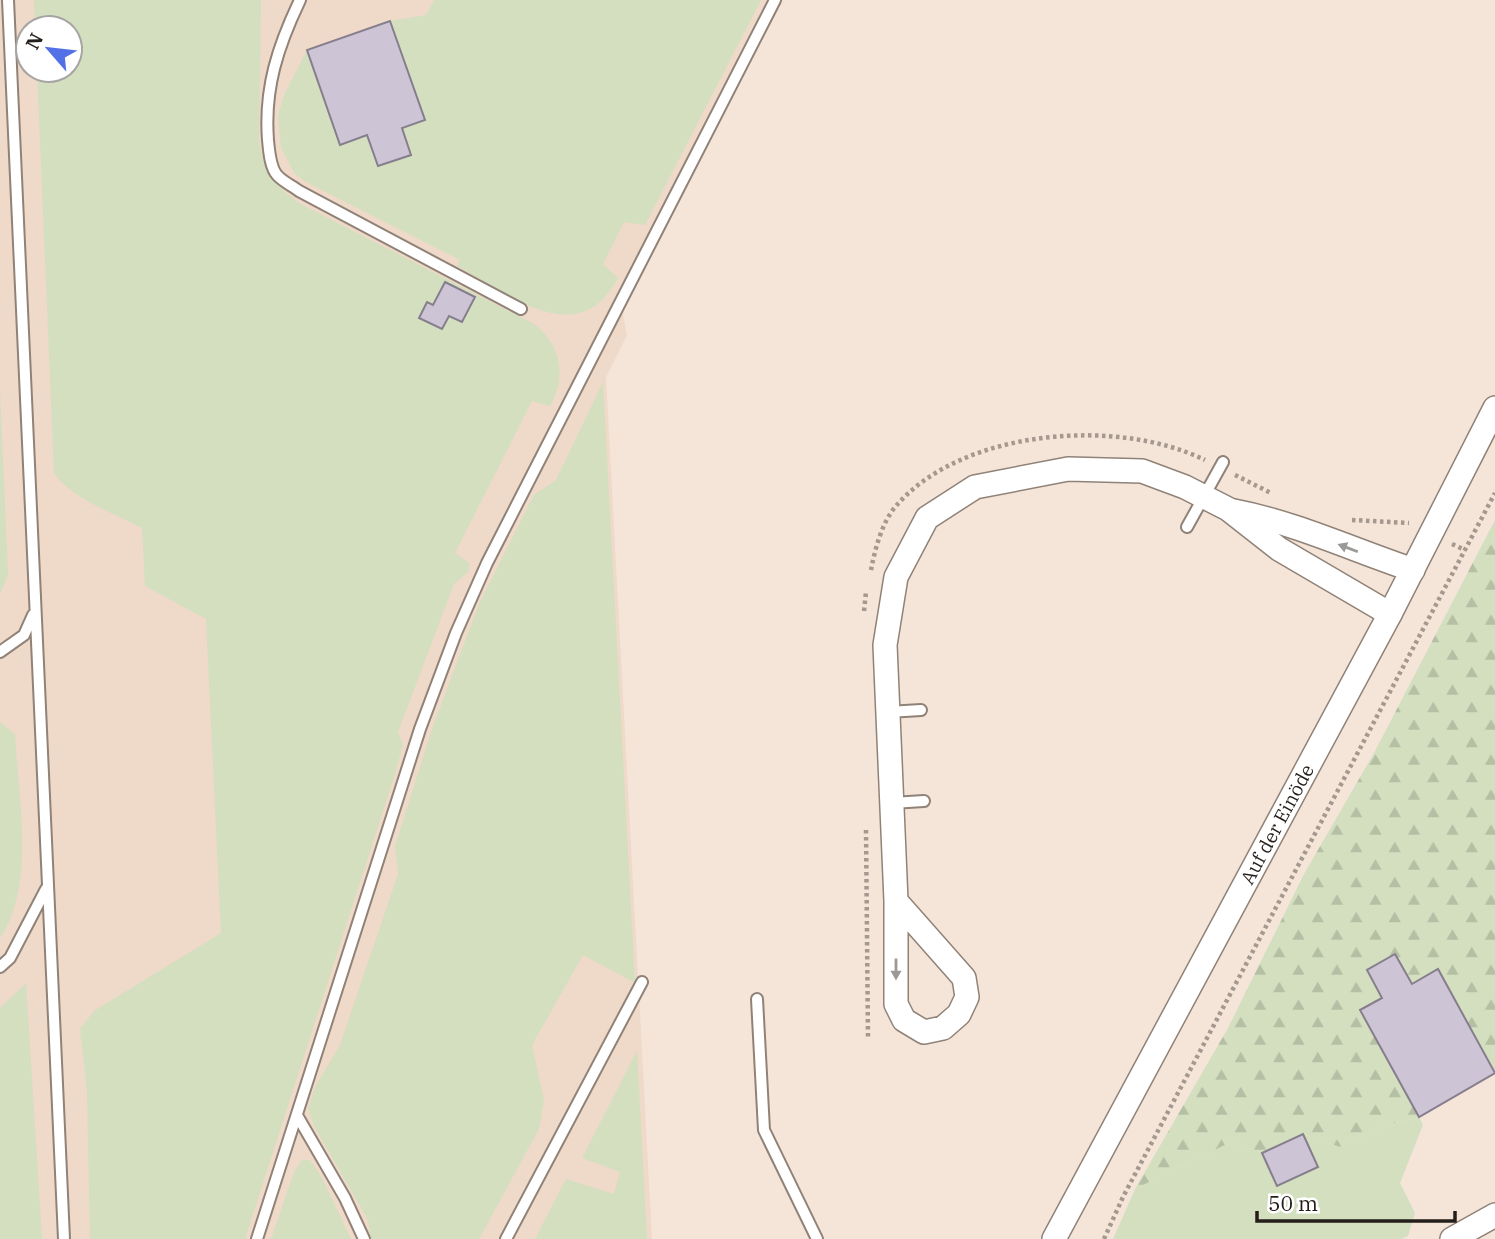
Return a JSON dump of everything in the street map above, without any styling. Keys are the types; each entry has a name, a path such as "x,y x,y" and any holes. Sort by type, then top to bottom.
{"street":[{"name":"Auf der Einöde","path":"1054,1239 1391,614 1495,408"},
{"path":"896,901 964,978 967,997 959,1014 943,1028 925,1032 905,1020 896,1004 896,901 885,645 896,577 927,519 975,487 1068,469 1142,471 1228,509 1279,549 1391,614"},
{"path":"1228,509 1292,525 1413,570"},
{"path":"1452,1239 1495,1215"}],"lane":[{"path":"8,0 64,1239"},
{"path":"300,0 281,39 269,84 268,142 276,175 299,191 521,309"},
{"path":"257,1239 298,1117 419,729 456,633 487,563 775,0"},
{"path":"1187,527 1221,465"},
{"path":"0,652 24,635 34,612"},
{"path":"888,712 921,710"},
{"path":"892,803 924,801"},
{"path":"0,967 10,958 47,888"},
{"path":"506,1239 642,982"},
{"path":"757,999 764,1130 817,1239"},
{"path":"298,1117 345,1198 363,1239"}],"path":[{"path":"864,617 875,548 895,508 925,478 969,455 1060,435 1128,438 1189,452 1221,465 1276,495"},
{"path":"1104,1239 1123,1197 1495,493"},
{"path":"1351,520 1409,523 1465,550"},
{"path":"866,821 868,1039"}],"shaded area":[{"path":"0,0 783,0 622,310 627,335 606,377 652,1239 0,1239"}],"green space":[{"path":"34,0 261,0 259,138 266,167 276,183 299,203 534,324 550,341 560,373 550,406 532,401 455,553 469,563 469,571 454,584 398,732 403,744 396,771 245,1239 90,1239 87,1092 80,1029 94,1011 221,933 206,619 145,586 142,528 82,498 54,473 38,84 84,84 84,14 34,14"},
{"path":"434,0 761,0 645,225 624,222 603,264 618,278 602,300 583,312 563,315 542,311 520,302 457,266 460,260 306,182 295,174 281,148 278,116 284,95 307,50 367,135 378,166 411,155 402,128 425,120 390,21 426,15"},
{"path":"603,382 635,983 583,955 532,1045 544,1100 539,1129 479,1239 371,1239 368,1220 315,1128 308,1109 315,1087 340,1045 398,874 395,846 433,726 479,604 534,495 556,480"},
{"path":"0,389 8,575 0,594"},
{"path":"1495,520 1495,1073 1438,970 1412,984 1395,954 1367,970 1382,998 1361,1011 1419,1117 1384,1126 1340,1147 1303,1134 1262,1153 1231,1142 1135,1189 1228,1028 1304,874 1374,753"},
{"path":"0,722 15,734 22,839 18,892 11,917 0,938"},
{"path":"26,983 42,1239 0,1239 0,1008"},
{"path":"637,1051 647,1239 535,1239 566,1179 614,1194 620,1172 582,1158"},
{"path":"1419,1117 1423,1125 1400,1183 1415,1213 1408,1236 1401,1239 1113,1239 1135,1189 1231,1142 1262,1153 1278,1186 1318,1167 1303,1134 1340,1147 1384,1126"},
{"path":"302,1160 310,1160 321,1176 351,1239 271,1239 294,1172"}],"building":[{"path":"390,21 425,120 402,128 411,155 378,166 367,135 340,145 307,50"},
{"path":"445,282 475,297 462,322 449,316 442,329 419,318 427,302 433,305"},
{"path":"1395,954 1412,984 1438,969 1495,1073 1419,1117 1360,1010 1382,998 1367,970"},
{"path":"1303,1134 1318,1167 1277,1186 1262,1153"}]}
